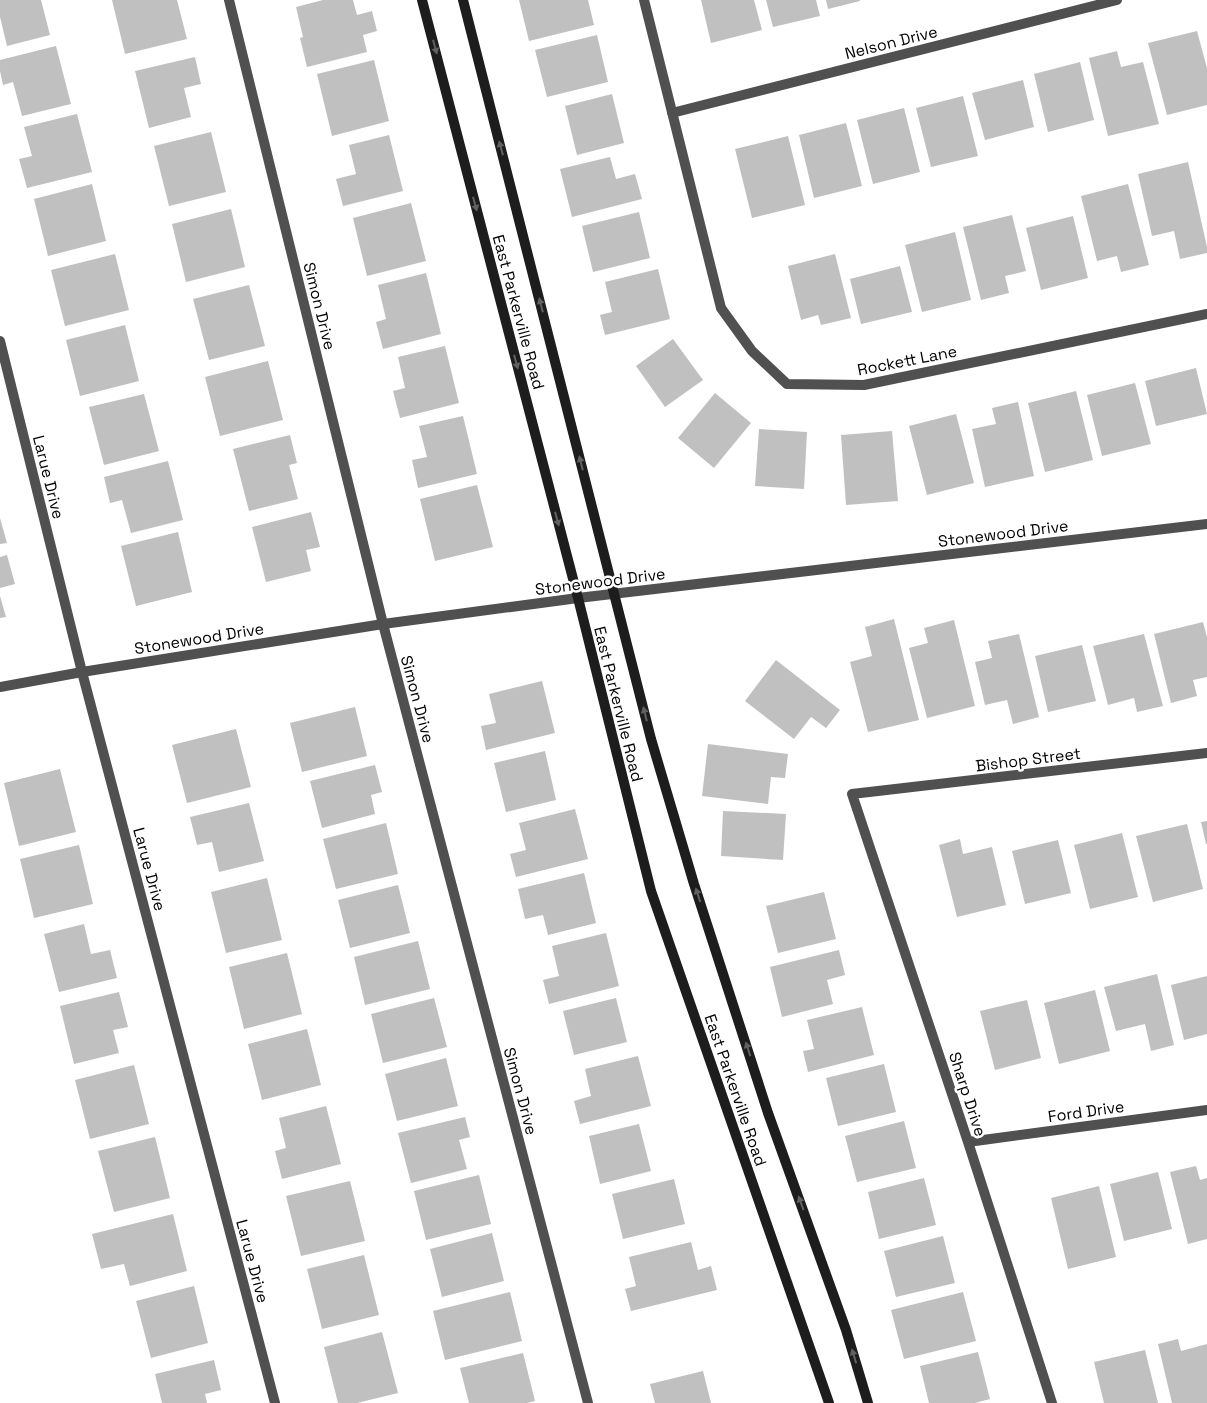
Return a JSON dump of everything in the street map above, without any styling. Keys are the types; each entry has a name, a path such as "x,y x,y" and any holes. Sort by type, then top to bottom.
{"main road":[{"name":"East Parkerville Road","path":"422,0 578,598 651,892 829,1403"},
{"name":"East Parkerville Road","path":"463,0 653,746 694,884 768,1113 846,1330 868,1403"}],"street":[{"name":"Simon Drive","path":"229,0 383,624 588,1403"},
{"name":"Rockett Lane","path":"644,0 721,308 752,351 787,384 864,385 1207,314"},
{"name":"Nelson Drive","path":"672,113 1117,0"},
{"name":"Larue Drive","path":"0,341 82,672 275,1403"},
{"name":"Stonewood Drive","path":"0,687 383,624 578,598 1207,524"},
{"name":"Bishop Street","path":"852,794 1207,753"},
{"name":"Sharp Drive","path":"852,794 968,1142 1052,1403"},
{"name":"Ford Drive","path":"968,1142 1207,1110"}],"building":[{"path":"0,0 41,0 50,35 7,46 0,17"},
{"path":"112,0 177,0 187,39 125,54"},
{"path":"323,0 353,0 357,15 372,11 377,31 363,35 367,52 307,67 300,38 303,37 296,7"},
{"path":"519,0 588,0 594,25 529,41"},
{"path":"701,0 754,0 762,30 711,43"},
{"path":"766,0 816,0 820,16 773,27"},
{"path":"826,0 860,0 860,1 828,9"},
{"path":"1197,31 1207,68 1207,105 1167,115 1148,43"},
{"path":"597,35 608,82 547,97 535,50"},
{"path":"56,46 71,104 22,116 13,82 3,85 0,60"},
{"path":"1117,51 1121,67 1143,62 1159,124 1108,136 1089,58"},
{"path":"195,57 201,84 184,88 191,117 149,128 135,71"},
{"path":"374,60 389,121 332,136 317,74"},
{"path":"1080,62 1094,120 1048,132 1034,74"},
{"path":"1023,80 1034,127 985,140 972,93"},
{"path":"612,94 624,143 577,155 565,106"},
{"path":"963,96 978,156 931,167 916,108"},
{"path":"904,108 920,172 873,184 857,120"},
{"path":"77,114 92,172 27,188 19,159 32,156 24,127"},
{"path":"846,123 862,186 814,198 799,135"},
{"path":"211,132 226,192 169,206 154,146"},
{"path":"389,135 403,191 343,206 336,179 356,174 349,145"},
{"path":"788,136 805,205 752,218 735,149"},
{"path":"610,157 616,179 635,174 642,199 572,217 560,169"},
{"path":"1188,162 1207,253 1180,259 1174,231 1152,236 1138,174"},
{"path":"92,184 106,241 48,256 34,199"},
{"path":"1128,184 1149,265 1121,272 1117,256 1097,261 1081,196"},
{"path":"411,203 426,261 367,276 353,218"},
{"path":"231,209 245,267 186,282 172,224"},
{"path":"639,212 650,258 593,272 582,226"},
{"path":"1012,215 1026,271 1005,276 1009,293 981,300 963,227"},
{"path":"1073,216 1088,278 1041,290 1026,228"},
{"path":"955,232 971,300 922,312 905,245"},
{"path":"115,254 129,310 65,326 51,270"},
{"path":"835,254 851,318 821,325 818,315 801,320 788,266"},
{"path":"900,266 912,312 861,324 850,279"},
{"path":"658,269 670,319 605,335 600,315 612,312 605,282"},
{"path":"426,273 441,334 383,349 376,322 386,319 378,285"},
{"path":"249,285 265,346 209,360 193,299"},
{"path":"125,325 139,381 80,396 66,340"},
{"path":"673,339 703,380 665,407 636,366"},
{"path":"445,346 459,403 400,418 393,391 405,388 398,357"},
{"path":"268,361 283,420 220,436 205,377"},
{"path":"1196,368 1207,414 1156,426 1145,381"},
{"path":"1135,383 1151,444 1102,456 1087,395"},
{"path":"1076,391 1093,460 1045,472 1028,403"},
{"path":"715,393 751,423 714,468 678,438"},
{"path":"144,394 159,451 104,465 89,407"},
{"path":"1018,402 1034,476 985,487 972,429 996,424 992,408"},
{"path":"956,414 974,483 927,495 909,426"},
{"path":"463,416 477,474 418,488 412,460 427,457 419,426"},
{"path":"759,429 807,432 804,489 755,486"},
{"path":"892,431 898,501 846,505 841,435"},
{"path":"290,435 297,463 289,465 298,499 249,511 233,449"},
{"path":"168,461 183,520 131,533 122,500 110,503 104,477"},
{"path":"477,485 493,547 435,561 420,499"},
{"path":"311,512 320,547 306,550 311,571 266,582 252,527"},
{"path":"0,518 7,543 0,544"},
{"path":"178,532 192,592 136,606 121,546"},
{"path":"7,555 15,584 0,588 0,557"},
{"path":"0,596 6,617 0,618"},
{"path":"894,619 919,720 868,732 850,662 872,656 865,627"},
{"path":"954,620 975,706 927,718 909,648 928,643 924,628"},
{"path":"1203,622 1207,637 1207,677 1193,680 1197,696 1171,703 1154,634"},
{"path":"1019,634 1039,717 1013,724 1007,700 985,705 975,662 992,658 988,641"},
{"path":"1144,634 1163,706 1137,712 1134,698 1108,705 1093,646"},
{"path":"1082,645 1096,701 1048,712 1035,656"},
{"path":"776,660 840,710 826,728 811,717 794,739 745,701"},
{"path":"542,681 555,733 486,750 481,726 496,723 489,694"},
{"path":"355,707 367,756 302,772 290,723"},
{"path":"236,729 251,787 187,803 172,745"},
{"path":"708,744 788,754 785,778 771,777 768,804 702,796"},
{"path":"545,751 556,800 506,812 494,763"},
{"path":"375,765 382,792 371,795 375,814 322,828 310,781"},
{"path":"60,769 76,832 19,846 4,783"},
{"path":"249,803 264,861 219,872 212,842 197,845 190,817"},
{"path":"575,809 588,859 516,877 510,854 526,850 519,823"},
{"path":"723,811 786,814 783,860 721,856"},
{"path":"1207,821 1207,844 1206,844 1201,822"},
{"path":"386,823 398,874 336,889 323,839"},
{"path":"1187,824 1203,889 1153,902 1136,836"},
{"path":"1122,833 1138,897 1090,909 1074,845"},
{"path":"960,839 963,854 992,847 1006,905 957,917 939,845"},
{"path":"1058,840 1071,893 1025,904 1012,851"},
{"path":"79,845 93,904 34,918 20,859"},
{"path":"584,873 596,923 548,935 543,915 525,919 518,889"},
{"path":"267,878 282,940 226,953 211,892"},
{"path":"398,885 410,933 350,948 338,900"},
{"path":"824,892 836,939 778,953 766,906"},
{"path":"84,924 91,954 110,950 117,978 59,992 44,934"},
{"path":"606,933 619,986 549,1004 543,980 559,976 552,946"},
{"path":"418,941 430,989 365,1005 354,957"},
{"path":"839,950 845,975 827,980 833,1004 782,1017 770,967"},
{"path":"287,953 302,1014 244,1029 229,967"},
{"path":"1157,974 1174,1045 1151,1051 1145,1024 1116,1031 1104,987"},
{"path":"1207,976 1207,1034 1184,1040 1171,985"},
{"path":"1095,990 1110,1051 1059,1064 1044,1003"},
{"path":"119,992 128,1027 113,1030 119,1053 74,1064 60,1006"},
{"path":"434,998 447,1047 383,1063 371,1014"},
{"path":"616,998 627,1042 574,1055 563,1011"},
{"path":"1027,1000 1041,1058 995,1070 980,1011"},
{"path":"862,1007 874,1055 808,1072 803,1051 814,1049 807,1020"},
{"path":"307,1029 321,1085 262,1100 248,1044"},
{"path":"638,1056 651,1106 580,1124 574,1101 591,1096 585,1069"},
{"path":"446,1058 458,1106 397,1121 385,1074"},
{"path":"884,1064 896,1112 838,1126 826,1078"},
{"path":"134,1065 149,1124 90,1139 75,1080"},
{"path":"326,1106 341,1164 282,1179 275,1151 286,1148 279,1118"},
{"path":"465,1117 470,1137 459,1140 467,1169 411,1183 398,1133"},
{"path":"904,1121 916,1168 857,1182 845,1136"},
{"path":"639,1124 651,1171 600,1184 589,1136"},
{"path":"155,1137 170,1198 114,1212 98,1151"},
{"path":"1196,1166 1200,1180 1207,1178 1207,1239 1188,1244 1170,1172"},
{"path":"1158,1172 1172,1229 1124,1241 1110,1184"},
{"path":"479,1175 491,1224 426,1240 414,1191"},
{"path":"924,1178 936,1225 879,1239 868,1192"},
{"path":"674,1179 685,1224 623,1239 612,1194"},
{"path":"350,1181 365,1241 301,1256 286,1196"},
{"path":"1099,1186 1116,1257 1068,1269 1051,1198"},
{"path":"173,1214 187,1271 130,1286 124,1264 101,1269 92,1234"},
{"path":"492,1233 504,1281 442,1297 430,1249"},
{"path":"943,1236 955,1283 896,1297 884,1251"},
{"path":"691,1242 698,1270 711,1266 717,1290 631,1311 625,1289 636,1286 629,1257"},
{"path":"364,1255 379,1315 322,1329 307,1269"},
{"path":"194,1286 208,1343 151,1358 136,1301"},
{"path":"510,1292 522,1341 445,1360 433,1311"},
{"path":"963,1292 976,1341 904,1359 891,1310"},
{"path":"382,1332 398,1393 357,1403 338,1403 324,1347"},
{"path":"1178,1339 1181,1351 1207,1344 1207,1403 1172,1403 1158,1344"},
{"path":"1145,1350 1158,1403 1104,1403 1094,1362"},
{"path":"978,1352 990,1399 975,1403 929,1403 920,1366"},
{"path":"523,1353 535,1401 527,1403 469,1403 460,1368"},
{"path":"214,1360 221,1390 205,1394 207,1403 162,1403 155,1374"},
{"path":"703,1371 711,1403 655,1403 650,1384"}]}
